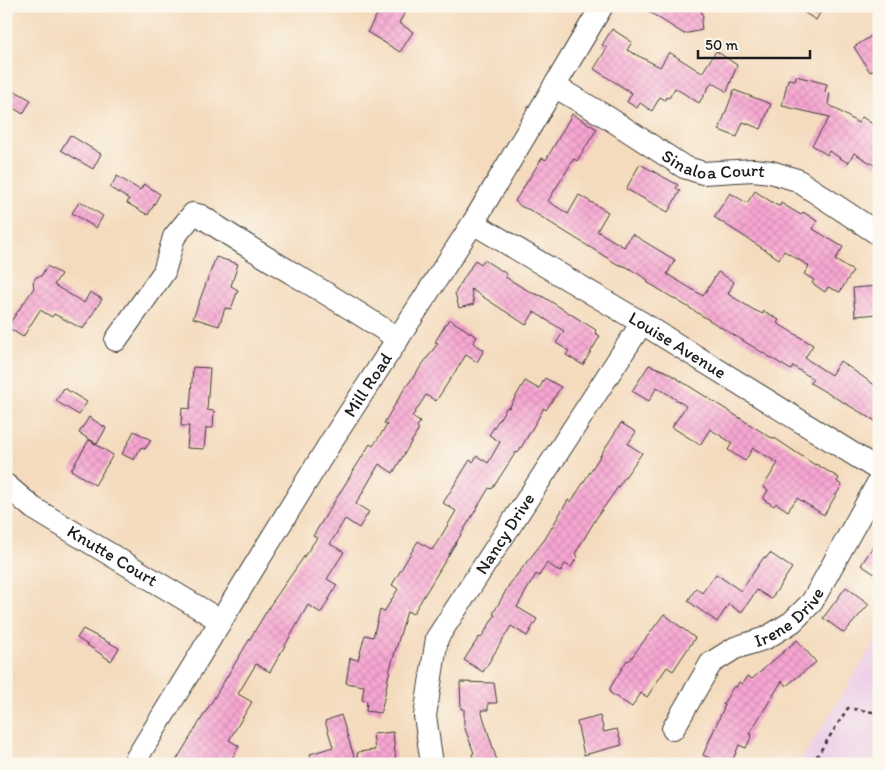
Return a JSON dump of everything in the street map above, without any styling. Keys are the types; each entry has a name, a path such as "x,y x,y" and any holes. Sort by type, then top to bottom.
{"street":[{"name":"Mill Road","path":"133,764 332,440 473,222 602,6"},
{"name":"Sinaloa Court","path":"554,86 607,117 684,167 702,173 753,170 797,180 878,233"},
{"path":"116,340 164,272 174,237 193,214 200,216 305,283 358,312 398,339"},
{"name":"Louise Avenue","path":"473,222 642,322 879,470"},
{"name":"Nancy Drive","path":"432,764 425,716 436,638 642,322"},
{"name":"Irene Drive","path":"673,729 711,663 735,648 766,638 792,622 812,602 879,481"},
{"name":"Knutte Court","path":"6,485 33,508 221,621"}],"path":[{"path":"812,764 848,708 879,714"}],"shaded area":[{"path":"879,635 879,764 799,764"}],"building":[{"path":"382,6 409,6 399,23 413,32 400,52 367,32"},
{"path":"640,6 700,6 703,18 701,22 702,30 684,34"},
{"path":"794,6 824,6 816,20"},
{"path":"612,29 632,42 627,50 660,67 669,52 702,73 716,51 737,65 727,92 712,82 699,103 675,88 669,98 666,97 665,100 660,97 652,111 640,103 637,108 627,102 632,93 594,69 607,48 602,45"},
{"path":"879,31 879,67 870,72 854,47"},
{"path":"796,76 827,84 825,92 830,93 828,104 858,123 862,117 879,128 879,168 854,153 848,163 829,151 827,155 812,145 830,117 782,106 788,79 795,80"},
{"path":"734,90 771,104 761,129 743,122 737,137 719,130"},
{"path":"15,91 31,100 23,114 7,104"},
{"path":"572,114 597,129 577,161 574,159 548,201 568,214 579,195 608,212 597,231 624,247 632,234 675,260 667,274 703,296 718,272 734,282 728,294 754,310 763,314 764,311 779,320 777,323 813,345 805,358 831,375 840,361 879,388 879,423 810,383 813,379 793,366 791,370 647,282 648,280 627,267 617,264 515,201 542,158 546,160"},
{"path":"70,135 101,154 93,169 61,150"},
{"path":"640,164 678,185 676,188 680,191 668,212 626,189"},
{"path":"117,176 140,190 144,184 160,194 148,215 127,203 129,199 110,188"},
{"path":"755,191 776,205 780,206 781,203 801,215 803,212 817,221 813,229 843,247 835,260 853,271 840,292 828,287 825,292 812,283 814,280 804,274 809,266 784,251 779,259 714,217 730,193 747,203"},
{"path":"80,201 103,216 96,228 72,213"},
{"path":"216,257 238,264 231,286 238,290 231,309 225,308 219,326 193,318"},
{"path":"475,260 481,264 484,260 507,274 505,277 532,293 542,296 596,330 595,333 600,336 583,365 566,355 569,351 556,343 564,331 534,312 526,325 471,289 474,304 459,308 455,293"},
{"path":"47,266 61,274 54,285 84,303 90,292 102,299 83,329 54,314 52,317 40,310 23,337 7,327 34,288 33,282 36,277 41,276"},
{"path":"879,286 879,314 855,316 853,288"},
{"path":"449,319 477,337 473,343 484,350 477,362 466,355 436,401 426,395 412,417 420,422 417,427 419,429 393,473 379,464 356,504 369,512 359,528 345,519 330,544 344,552 327,579 337,585 321,613 308,605 270,672 256,664 238,694 252,702 229,740 239,746 229,764 174,764 271,604 317,538 313,536 370,444 373,446 387,425 384,423 403,391 438,343 435,342"},
{"path":"649,365 665,371 839,478 837,482 842,485 824,515 797,498 788,511 776,503 774,506 763,499 768,490 763,487 778,463 753,448 745,461 728,450 732,443 710,429 700,445 672,427 686,406 657,387 649,401 632,391"},
{"path":"193,367 210,368 207,410 214,411 213,428 206,428 204,449 187,448 189,426 181,426 182,408 190,409"},
{"path":"545,378 561,387 546,410 544,408 518,453 516,452 492,489 489,488 413,614 407,611 390,669 381,713 366,711 367,701 362,700 364,686 346,683 350,658 358,660 365,635 373,637 380,610 384,612 398,589 392,585 418,541 432,550 440,538 456,511 443,503 470,460 473,462 477,456 488,463 500,442 489,435 507,407 509,408 525,381 539,389"},
{"path":"64,388 87,402 79,415 56,401"},
{"path":"89,417 106,428 97,444 79,433"},
{"path":"621,423 636,432 628,444 642,453 597,517 575,554 578,556 571,567 565,564 560,572 547,563 539,576 536,574 517,607 537,619 527,636 511,626 483,672 464,660 479,637 481,638 495,615 493,614 509,585 545,539 568,500 571,502"},
{"path":"134,431 151,440 145,449 141,447 134,460 122,454"},
{"path":"89,440 113,455 95,485 71,470"},
{"path":"879,538 879,577 861,565"},
{"path":"770,553 792,568 771,599 757,590 741,613 729,604 717,622 688,601 696,588 702,593 716,574 741,591 764,557 766,558"},
{"path":"846,587 869,604 844,633 823,618"},
{"path":"664,614 695,638 673,671 667,667 647,697 641,693 632,707 610,693 610,688 627,660 629,661"},
{"path":"83,629 119,648 111,661 77,638"},
{"path":"797,640 816,662 786,686 782,681 749,734 752,735 746,748 739,745 731,764 722,764 703,755 725,705 723,704 734,686 736,688 739,682 742,684 747,676 752,679"},
{"path":"460,682 494,683 497,703 488,703 488,710 481,710 498,764 475,764 472,754 474,753 464,726 464,709 461,709"},
{"path":"341,715 356,763 358,752 375,750 373,734 393,732 396,763 313,764 310,754 333,747 325,721"},
{"path":"600,716 604,732 617,729 622,745 584,755 577,722"}]}
